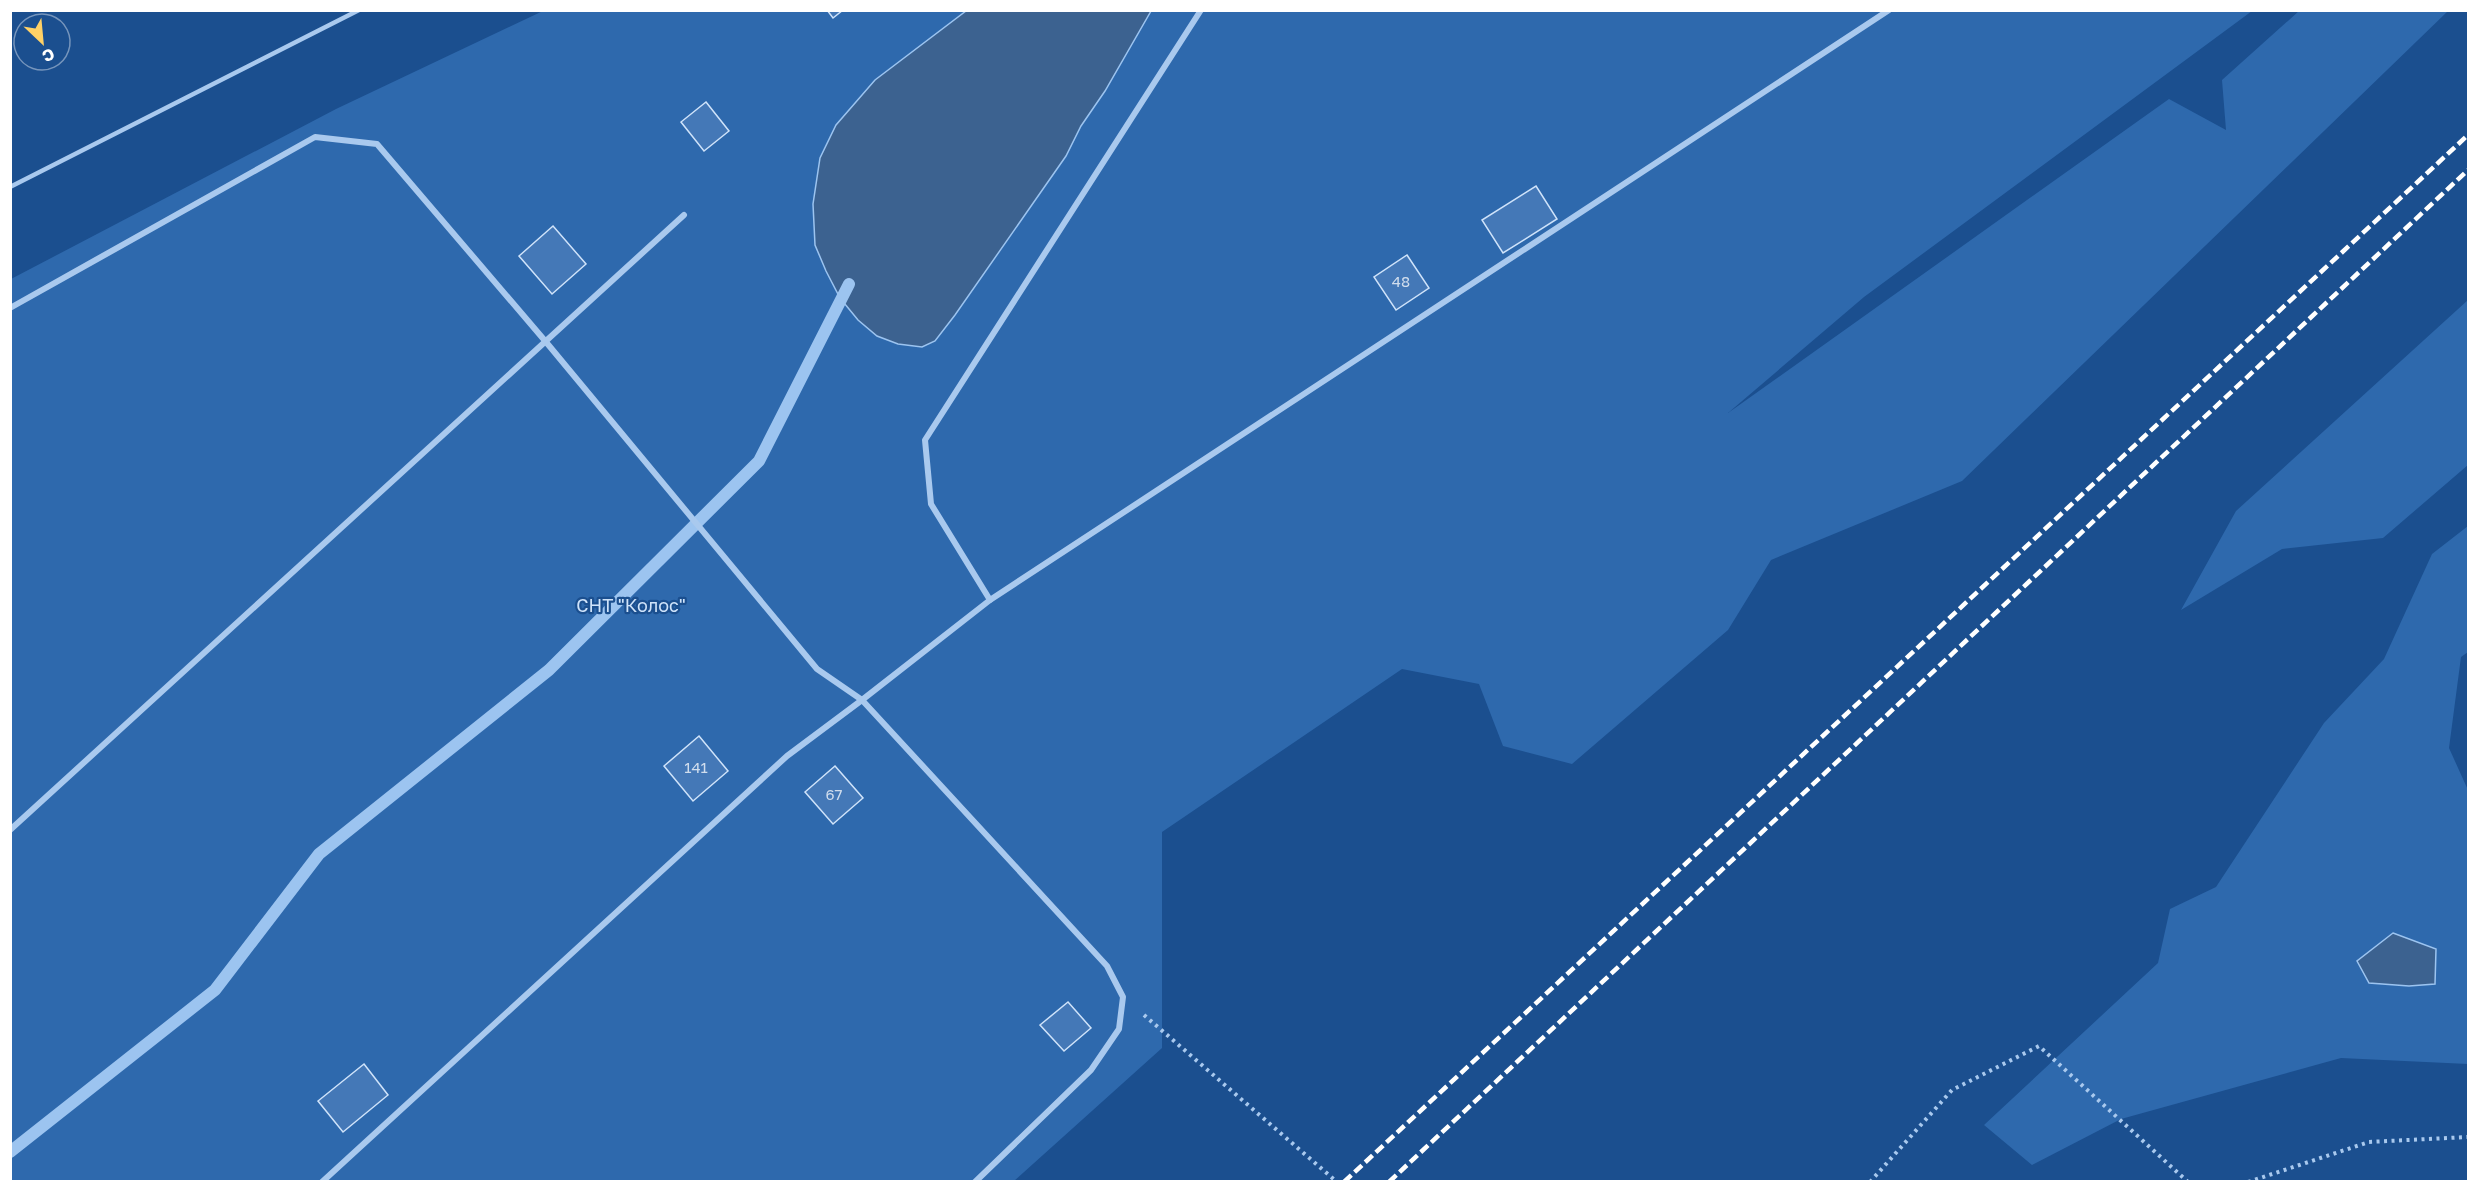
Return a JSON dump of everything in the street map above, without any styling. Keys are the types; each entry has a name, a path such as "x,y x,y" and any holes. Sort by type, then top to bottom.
{"street":[{"path":"990,600 931,504 925,440 1201,10"},
{"path":"322,1182 787,756 990,600 1889,10"},
{"path":"10,308 315,137 377,144 546,342 817,669 862,700 1107,966 1123,997 1119,1029 1091,1070 975,1182"},
{"path":"10,830 684,215"}],"lane":[{"path":"10,187 359,10"}],"path":[{"path":"1123,997 1336,1182"},
{"path":"1870,1182 1952,1090 2039,1046 2188,1182"},
{"path":"2248,1182 2369,1142 2469,1137"}],"green space":[{"name":"СНТ \"Колос\"","path":"545,10 2252,11 1864,297 1728,413 2169,99 2226,130 2222,80 2299,11 2448,11 1962,481 1771,560 1728,630 1572,764 1503,746 1479,684 1402,669 1162,832 1162,1048 1014,1181 11,1182 11,279 336,109"},
{"path":"2468,300 2468,465 2383,538 2282,549 2181,610 2236,511"},
{"path":"2468,526 2468,652 2461,657 2449,748 2468,790 2468,1064 2341,1058 2121,1119 2032,1165 1984,1125 2158,963 2170,909 2216,887 2324,723 2384,659 2432,554"}],"shaded area":[{"path":"966,11 1151,11 1105,91 1081,126 1066,156 955,315 935,341 922,347 898,344 877,336 858,320 840,298 815,245 813,204 820,158 836,125 875,80"},
{"path":"2393,933 2436,949 2435,984 2409,986 2369,983 2357,961"}],"building":[{"path":"827,10 843,10 833,18"},
{"path":"706,102 729,131 704,151 681,122"},
{"path":"1536,186 1557,219 1503,253 1482,220"},
{"path":"553,226 586,264 552,294 519,256"},
{"path":"1407,255 1429,288 1396,310 1374,277"},
{"path":"699,736 728,771 693,801 664,766"},
{"path":"835,766 863,798 833,824 805,792"},
{"path":"1068,1002 1091,1028 1064,1051 1040,1025"},
{"path":"364,1064 388,1095 343,1132 318,1101"}],"waterway":[{"path":"10,1152 215,990 319,854 549,670 759,461 849,284"}],"railway":[{"path":"1344,1182 2468,135"},
{"path":"1389,1182 2468,170"}]}
